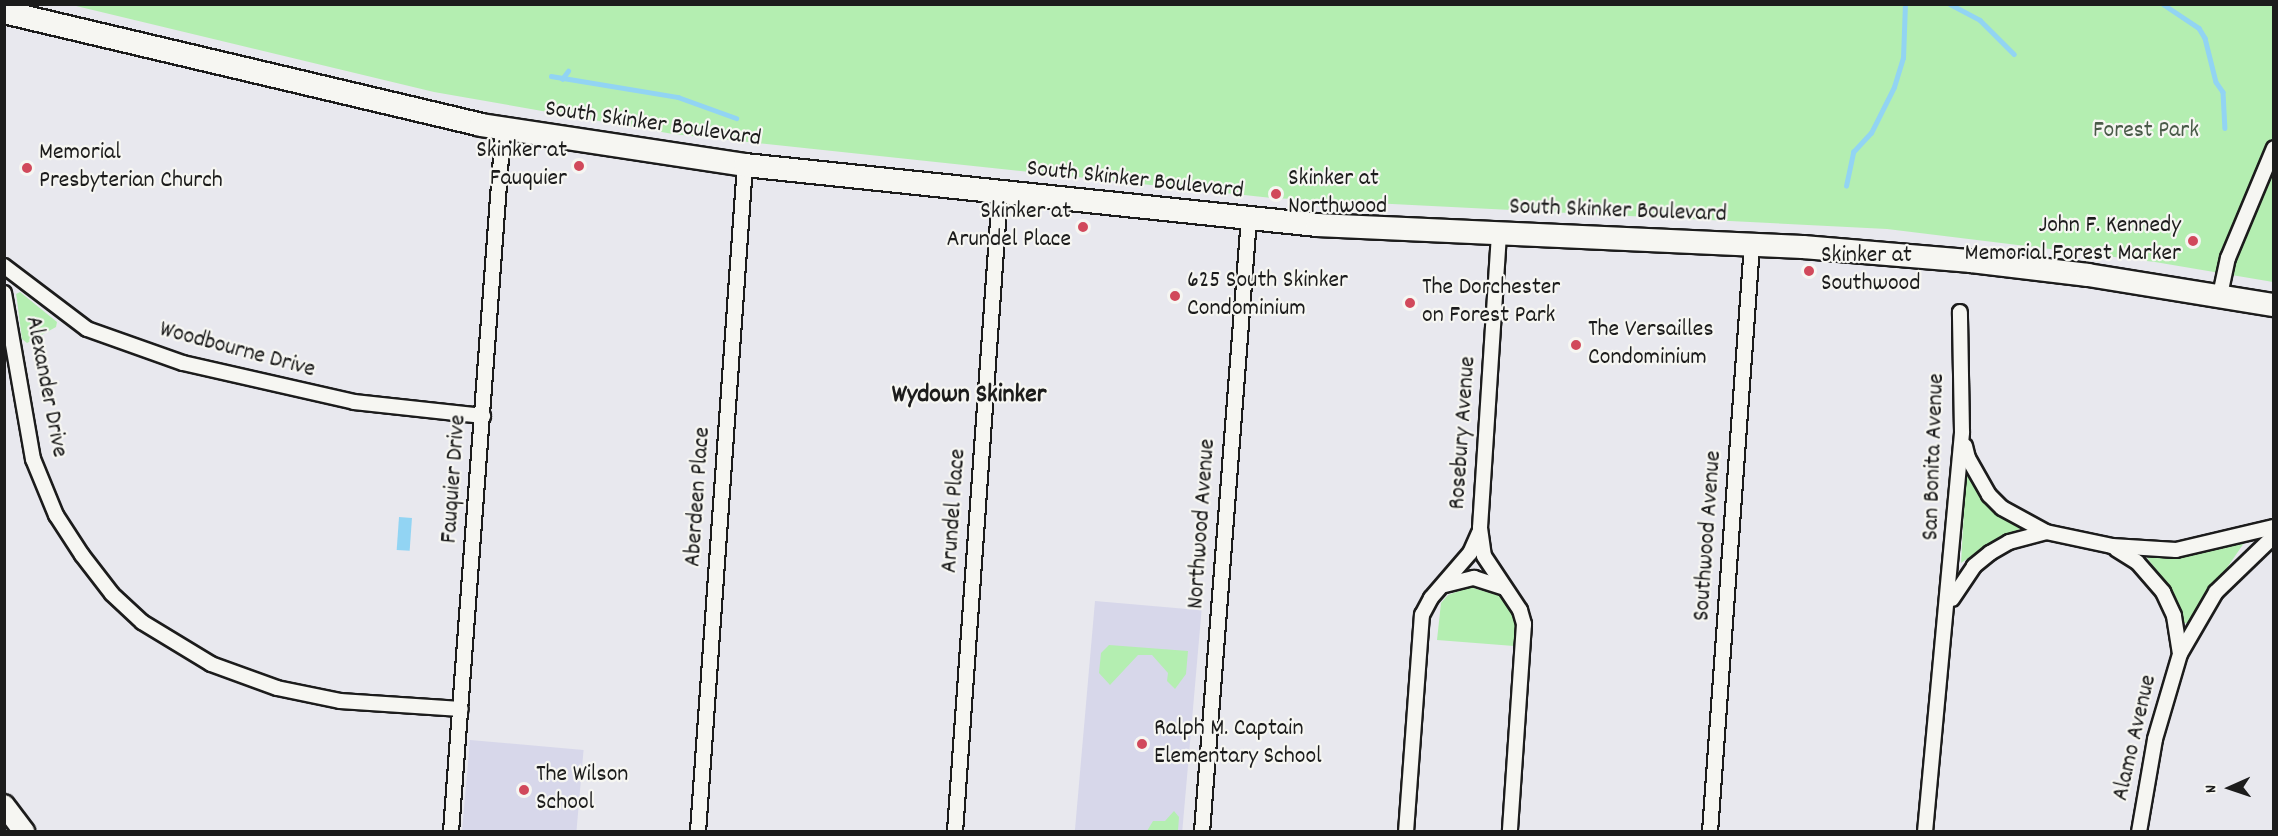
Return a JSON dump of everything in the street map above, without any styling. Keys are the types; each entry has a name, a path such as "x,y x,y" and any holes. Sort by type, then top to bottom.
{"main road":[{"name":"South Skinker Boulevard","path":"4,12 504,130 745,165 1249,219 1500,234 1752,244 1997,263 2274,305"}],"street":[{"name":"Fauquier Drive","path":"451,831 504,130"},
{"path":"2220,295 2228,258 2274,148"},
{"name":"Aberdeen Place","path":"698,831 745,165"},
{"name":"Arundel Place","path":"955,831 1000,194"},
{"name":"Northwood Avenue","path":"1202,831 1249,219"},
{"name":"Rosebury Avenue","path":"1480,528 1500,234"},
{"name":"Southwood Avenue","path":"1710,831 1752,244"},
{"name":"Woodbourne Drive","path":"4,266 87,329 183,363 354,402 483,416"},
{"name":"Alexander Drive","path":"4,293 26,432 48,496 82,555 112,594 142,622 211,664 277,688 340,701 460,709"},
{"name":"San Bonita Avenue","path":"1925,831 1949,603 1962,432 1960,312"},
{"path":"1962,432 1968,458 1989,495 2002,508 2046,532 2112,546 2176,550 2274,527"},
{"path":"1406,831 1422,615 1470,553 1480,528"},
{"path":"1480,528 1484,556 1520,610 1524,624 1510,831"},
{"name":"San Bonita Avenue","path":"1949,603 1962,581 1990,553 2009,542 2046,532"},
{"name":"Alamo Avenue","path":"2139,831 2155,739 2180,654 2217,592 2274,536"},
{"name":"Alamo Avenue","path":"2112,546 2137,562 2166,598 2174,616 2180,654"},
{"path":"1443,586 1474,578 1505,589"},
{"path":"4,805 24,831"}],"shaded area":[{"path":"1095,601 1202,610 1182,832 1075,832"},
{"name":"The Wilson School","path":"470,740 584,750 576,832 462,831"}],"green space":[{"name":"Forest Park","path":"72,5 2273,5 2273,282 2155,262 1887,229 1273,198 673,134 434,92"},
{"path":"20,292 57,322 56,327 27,343 22,339 16,294"},
{"path":"1970,474 2023,528 1999,537 1961,563 1966,475"},
{"path":"2244,543 2189,623 2183,623 2169,587 2145,555"},
{"path":"1470,587 1500,596 1510,607 1516,621 1514,646 1437,640 1441,603 1448,595"},
{"path":"1109,645 1188,651 1186,674 1175,689 1167,681 1168,673 1152,655 1138,655 1110,685 1099,673 1101,653"},
{"path":"1174,811 1179,817 1178,831 1147,831 1153,821 1165,821"}],"water":[{"path":"399,517 412,518 410,551 397,550"}],"waterway":[{"path":"1846,186 1853,152 1871,133 1894,87 1903,58 1905,4"},
{"path":"1950,4 1980,20 2014,54"},
{"path":"2163,4 2199,28 2205,38 2216,82 2223,92 2225,128"},
{"path":"562,79 568,71"},
{"path":"551,76 678,97 736,118"}],"place":[{"name":"Skinker at Fauquier","path":"579,166"},
{"name":"Memorial Presbyterian Church","path":"27,168"},
{"name":"Skinker at Northwood","path":"1276,194"},
{"name":"Skinker at Arundel Place","path":"1083,227"},
{"name":"John F. Kennedy Memorial Forest Marker","path":"2193,241"},
{"name":"Skinker at Southwood","path":"1809,271"},
{"name":"625 South Skinker Condominium","path":"1175,296"},
{"name":"The Dorchester on Forest Park","path":"1410,303"},
{"name":"The Versailles Condominium","path":"1576,345"},
{"name":"Ralph M. Captain Elementary School","path":"1142,744"},
{"name":"The Wilson School","path":"524,790"}],"district":[{"name":"Wydown Skinker","path":"969,396"}]}
